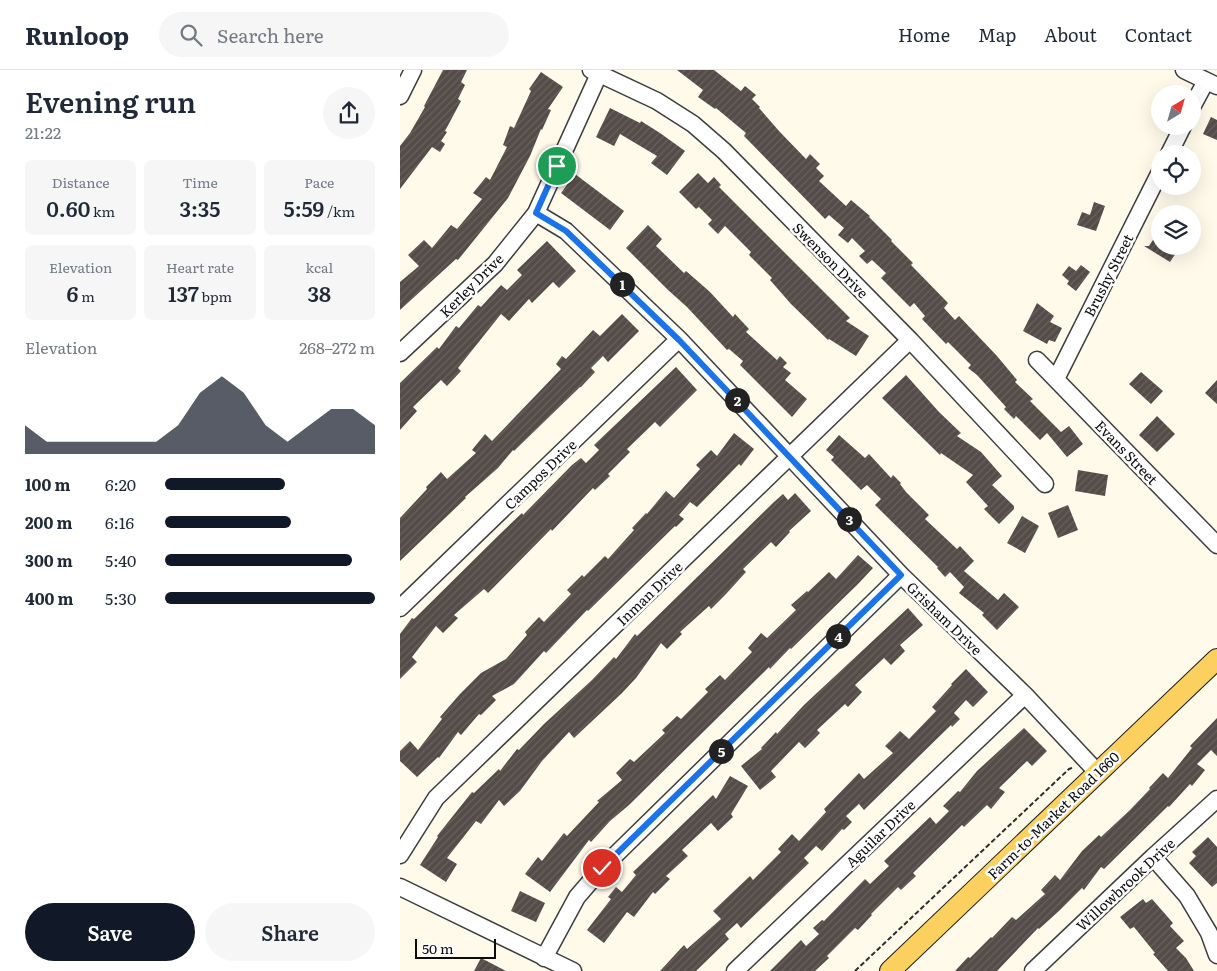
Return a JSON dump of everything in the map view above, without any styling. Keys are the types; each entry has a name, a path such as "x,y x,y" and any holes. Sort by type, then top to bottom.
{"main road":[{"name":"Farm-to-Market Road 1660","path":"890,971 1217,659"}],"street":[{"path":"400,96 413,70"},
{"path":"1184,70 1211,84 1201,96"},
{"name":"Kerley Drive","path":"400,353 495,264 536,213 595,72"},
{"name":"Swenson Drive","path":"595,72 657,101 693,124 724,151 910,340 1045,484"},
{"name":"Brushy Street","path":"1056,379 1151,190"},
{"name":"Grisham Drive","path":"536,213 566,231 679,340 791,456 901,575 1025,696 1098,772"},
{"name":"Campos Drive","path":"400,608 679,340"},
{"name":"Inman Drive","path":"400,855 436,798 910,340"},
{"name":"Evans Street","path":"1037,360 1217,545"},
{"path":"544,958 577,897 602,868 901,575"},
{"name":"Aguilar Drive","path":"735,971 1025,696"},
{"name":"Willowbrook Drive","path":"1033,971 1153,856 1217,799"},
{"path":"1153,856 1187,896 1209,933 1217,955"},
{"path":"400,888 574,971"}],"path":[{"path":"855,971 1069,769 1079,766"}],"building":[{"path":"443,70 467,70 461,82 465,85 458,99 461,101 445,131 447,132 441,141 445,144 440,152 432,147 400,189 400,146 425,107"},
{"path":"677,70 714,70 741,91 745,86 756,95 752,99 779,131 806,159 810,154 820,164 816,168 824,176 819,181 846,206 851,200 870,216 913,263 911,265 948,303 944,308 955,320 959,316 997,356 1017,380 1015,382 1033,399 1030,401 1061,432 1069,426 1083,444 1067,457 1047,433 1040,440 1016,416 1014,419 1004,409 1006,407 977,375 968,368 971,365 948,342 946,344 922,319 925,316 914,303 910,307 881,278 886,273 872,260 867,264 859,256 865,251 852,238 848,243 838,235 844,228 829,215 825,219 744,136 746,133 716,108 698,97 703,90"},
{"path":"541,72 563,87 548,109 551,110 508,198 458,260 456,259 400,310 400,282 419,266 408,255 424,240 432,248 451,225 457,229 482,199 473,193 486,177 490,180 507,147 503,145 510,126 514,128 531,91 529,89"},
{"path":"610,108 640,123 641,121 685,151 667,175 651,163 657,156 620,134 614,146 596,137"},
{"path":"1211,117 1217,120 1217,140 1203,134"},
{"path":"698,173 708,183 714,177 721,185 719,187 850,318 846,321 869,336 856,356 828,340 791,304 770,280 772,278 749,255 751,252 725,226 718,234 708,224 712,220 699,207 696,209 679,192"},
{"path":"575,174 624,211 610,230 561,193"},
{"path":"1094,202 1105,206 1096,231 1077,225 1082,212 1090,215"},
{"path":"648,225 662,239 656,246 684,273 686,271 710,292 733,317 735,314 749,329 746,332 777,360 780,356 787,363 783,367 791,373 785,380 807,399 792,417 740,365 743,361 729,349 727,350 687,307 626,248"},
{"path":"547,241 576,271 559,288 553,282 532,303 529,299 509,321 501,314 458,368 461,371 447,386 441,380 413,407 417,411 400,430 400,383 437,347 439,349 456,326 459,328 478,305 481,307 501,285 507,290 522,275 517,270"},
{"path":"1151,243 1151,250 1144,246 1149,246"},
{"path":"1159,255 1175,255 1170,262"},
{"path":"1081,265 1090,272 1076,291 1067,284 1069,281 1062,275 1069,266 1076,271"},
{"path":"1037,303 1054,316 1050,322 1062,328 1055,342 1049,340 1047,344 1023,331"},
{"path":"622,314 639,331 608,362 603,356 591,368 595,372 581,387 513,450 498,468 465,497 400,561 400,518 427,489 426,487 441,472 447,479 476,453 472,450 485,434 492,441 561,369 556,364 562,356 566,359 593,330 600,336"},
{"path":"676,367 697,390 660,427 655,422 627,449 630,452 608,474 610,476 595,490 593,488 488,593 484,589 454,615 458,618 443,633 436,626 412,657 417,662 400,679 400,634 412,618 414,619 522,513 523,515 572,465 581,458 586,463 599,450 594,445"},
{"path":"1141,372 1163,391 1151,404 1129,384"},
{"path":"906,375 939,412 961,433 957,436 981,452 1002,476 992,485 1014,506 1014,509 999,524 984,509 988,506 966,482 973,475 941,453 940,455 882,398"},
{"path":"1217,380 1217,404 1205,393"},
{"path":"1157,416 1175,434 1157,452 1139,435"},
{"path":"734,433 754,449 741,466 739,464 697,507 690,502 679,515 684,519 587,610 546,653 544,651 514,684 492,696 496,700 481,715 479,714 461,735 458,732 439,758 417,777 400,761 400,751 410,741 418,750 442,719 440,717 460,694 481,673 506,659 527,635 525,632 539,617 544,622 571,594 567,590 582,575 584,577 605,556 608,559 634,530 632,528 647,514 666,491 674,498 700,469 696,465 711,450 717,456"},
{"path":"839,435 865,458 869,454 891,478 893,475 906,492 929,515 925,519 957,549 960,546 974,561 964,571 998,600 1004,593 1019,607 997,630 982,615 984,613 959,593 964,587 950,572 945,577 938,567 875,505 881,499 867,485 861,490 831,460 834,457 826,450"},
{"path":"1078,470 1108,475 1105,496 1075,491"},
{"path":"795,493 811,511 789,531 776,547 771,542 743,569 746,572 726,594 711,609 709,606 680,632 682,634 667,649 661,643 636,678 622,693 574,738 569,732 542,761 520,791 504,806 499,800 481,824 476,821 447,858 457,864 446,882 420,865 437,836 472,792 474,793 499,769 500,771 517,749 519,750 614,657 616,659 635,634 637,636 774,502 783,494 788,500"},
{"path":"1068,505 1078,530 1058,538 1048,513"},
{"path":"1022,516 1039,526 1025,553 1007,543"},
{"path":"858,555 873,568 629,805 610,821 591,842 589,840 550,892 525,874 538,857 542,861 564,833 567,836 599,802 597,801 622,780 616,773 630,759 634,762 665,733 662,730 677,716 681,719 708,692 705,689 720,675 725,680 752,652 748,648 761,633 767,638 796,610 791,605 829,572 836,579"},
{"path":"908,608 923,625 900,645 905,651 891,665 884,658 855,685 862,692 848,707 845,704 817,730 820,733 805,748 799,742 771,771 776,777 760,790 741,766 762,749 776,732 777,734 804,705"},
{"path":"966,669 988,692 973,707 966,700 954,713 960,719 952,727 951,725 864,810 859,804 846,816 852,822 844,830 842,829 822,851 816,846 804,858 809,863 741,928 737,923 725,934 729,939 696,971 660,971 684,945 687,949 721,919 713,911 750,876 753,880 781,852 778,849 792,834 799,841 826,812 824,809 859,773 864,779 893,753 885,746 900,731 909,739 936,711 932,707"},
{"path":"1217,718 1217,756 1211,750 1197,764 1205,770 1192,786 1190,784 1169,807 1104,869 1101,867 1084,890 1082,888 1059,911 1038,928 997,971 955,971 1012,917 1016,920 1045,894 1041,890 1055,875 1060,880 1082,851 1099,835 1101,837 1130,810 1163,773 1168,778 1192,748 1190,746"},
{"path":"1024,728 1047,751 1032,766 1027,761 999,788 1005,792 991,809 987,805 964,827 962,825 913,873 916,876 901,890 898,887 858,930 855,928 827,956 829,958 815,971 770,971 801,940 806,946 819,934 813,928 822,920 824,921 865,879 870,884 889,866 884,861 930,817 936,824 949,811 943,806 958,791 960,792 977,771"},
{"path":"730,776 748,786 731,814 733,817 718,831 711,823 682,850 688,856 666,876 670,879 655,894 653,892 634,917 627,912 604,943 587,930 611,899 608,897 616,887 622,892 636,875 633,872 713,795 716,799"},
{"path":"1208,837 1217,847 1217,883 1212,887 1189,863 1196,856 1192,852"},
{"path":"520,891 545,903 536,922 511,911"},
{"path":"1143,899 1146,903 1152,899 1173,923 1170,926 1184,941 1176,948 1186,958 1194,971 1168,971 1134,927 1130,929 1120,917"},
{"path":"481,958 506,971 474,971"}],"route":[{"path":"557,166 536,213 566,231 679,340 791,456 901,575 602,868"}]}
